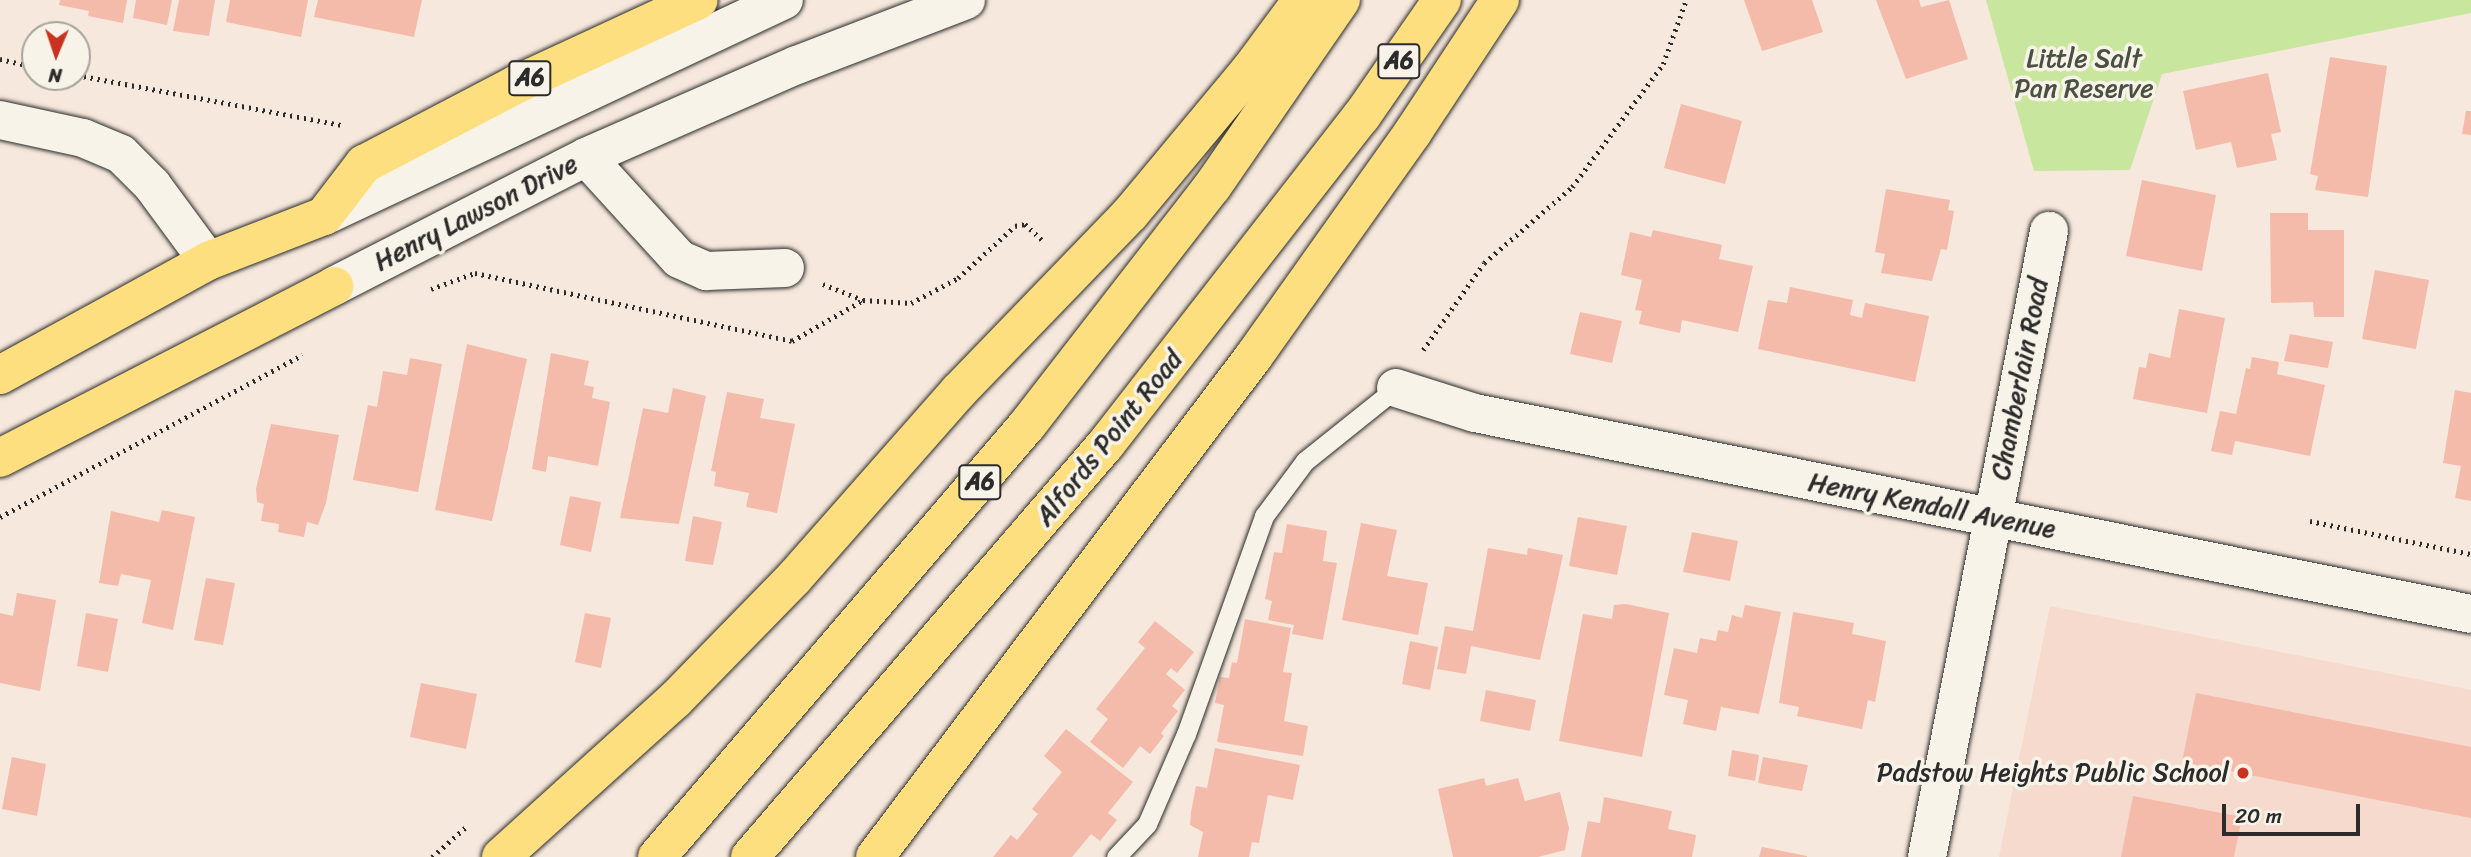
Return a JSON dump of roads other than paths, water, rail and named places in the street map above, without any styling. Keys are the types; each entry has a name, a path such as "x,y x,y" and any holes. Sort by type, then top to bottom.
{"main road":[{"name":"A6","path":"324,216 364,164 517,84 699,0"},
{"path":"501,857 675,700 794,578 959,391 1130,214 1250,71 1302,0"},
{"name":"A6","path":"657,857 1028,424 1283,89 1341,0"},
{"path":"875,857 1254,356 1413,132 1500,0"},
{"name":"Alfords Point Road","path":"750,857 1122,423 1353,127 1440,3"},
{"path":"0,374 208,261 324,216"},
{"name":"Henry Lawson Drive","path":"0,458 334,286"}],"street":[{"path":"324,216 784,0"},
{"name":"Henry Lawson Drive","path":"334,286 586,157 797,65 966,0"},
{"path":"0,120 83,138 121,154 152,185 208,261"},
{"path":"586,157 678,259 706,271 785,268"},
{"name":"Chamberlain Road","path":"1927,857 2049,231"},
{"name":"Henry Kendall Avenue","path":"1396,388 1475,413 2471,614"}],"lane":[{"path":"1116,857 1147,824 1186,734 1264,516 1306,461 1396,388"}],"place":[{"name":"Padstow Heights Public School","path":"2243,773"}],"park label":[{"name":"Little Salt Pan Reserve","path":"2084,74"}]}
